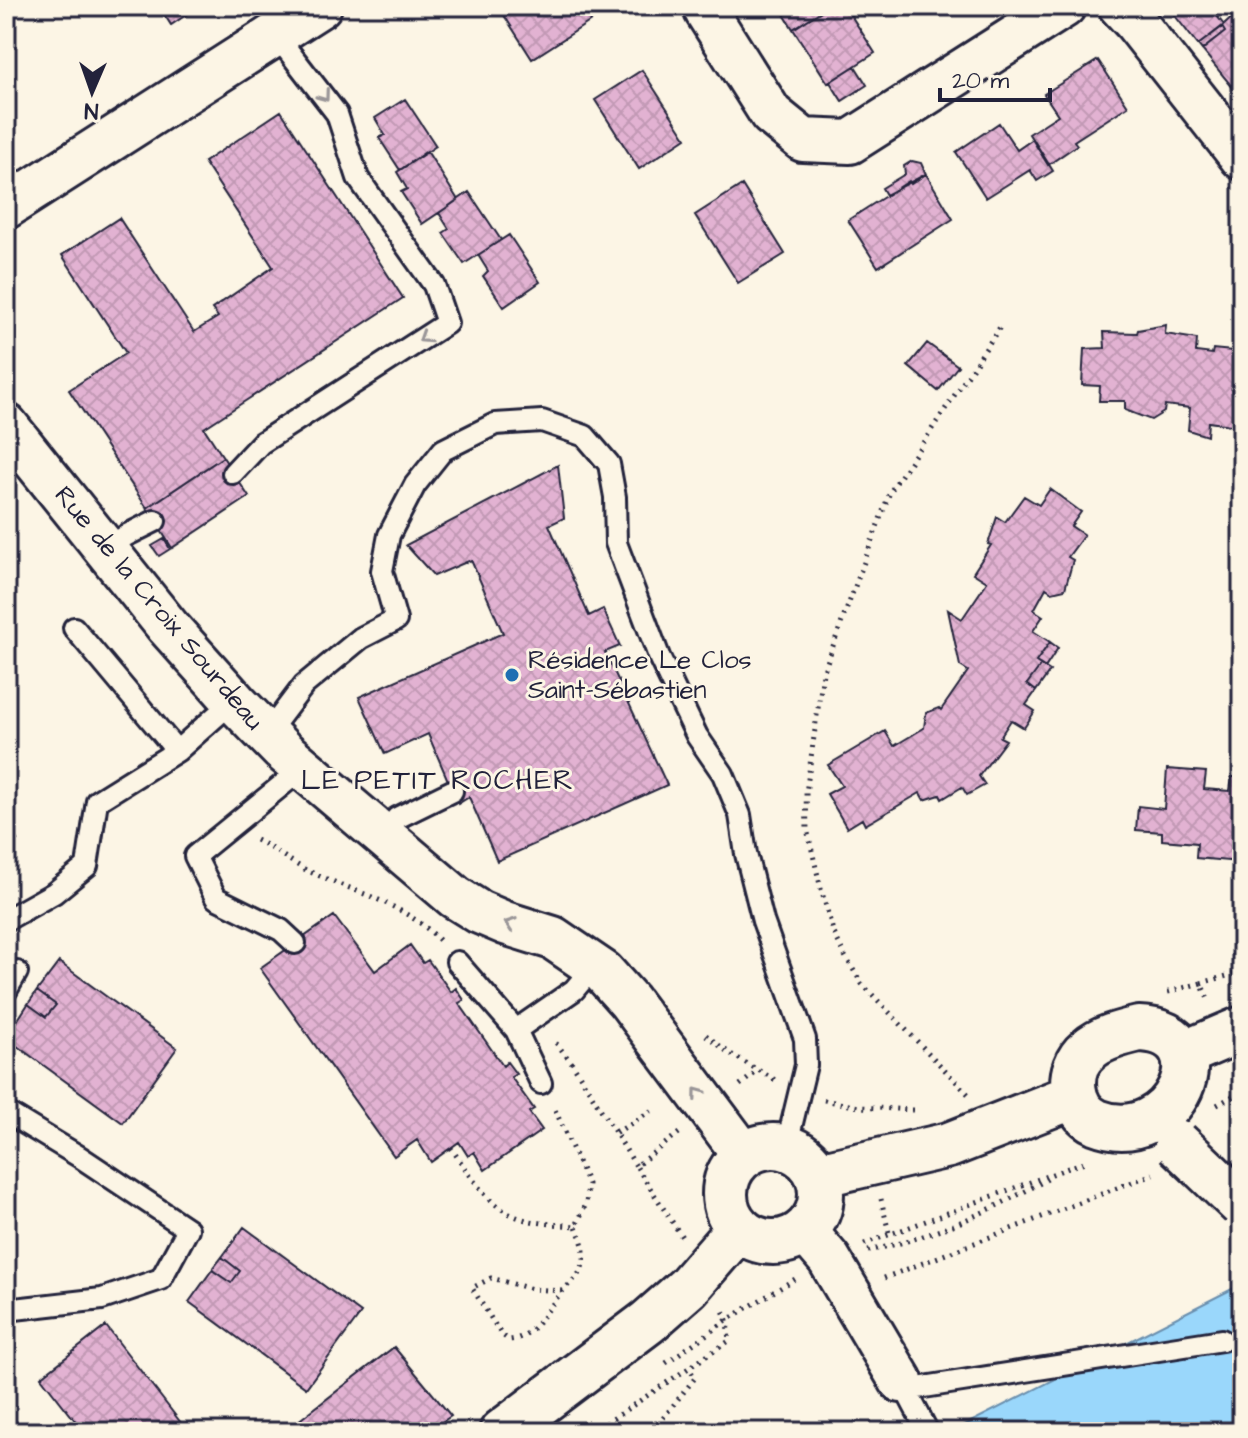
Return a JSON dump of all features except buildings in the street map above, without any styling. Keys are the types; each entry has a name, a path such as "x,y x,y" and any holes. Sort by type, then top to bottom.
{"main road":[{"path":"1139,1029 1155,1030 1172,1038 1183,1054 1186,1074 1181,1091 1171,1105 1140,1124 1106,1125 1090,1119 1078,1106 1074,1096 1074,1072 1087,1050 1122,1033 1139,1029"},
{"path":"1183,1054 1242,1029"},
{"path":"783,1159 822,1193 814,1220 817,1245 791,1239 777,1242 753,1238 739,1228 728,1211 725,1193 728,1176 783,1159 949,1145 1074,1096"},
{"path":"1171,1156 1242,1205"},
{"path":"502,1432 648,1322 688,1287 739,1228"}],"street":[{"path":"6,207 320,6"},
{"path":"706,11 771,114 803,140 850,142 1064,6"},
{"path":"1120,6 1242,158"},
{"name":"Rue de la Croix Sourdeau","path":"6,425 168,627 267,734 455,897 479,912 553,938 595,965 629,1001 710,1109 783,1159"},
{"path":"817,1245 903,1386"}],"lane":[{"path":"233,473 261,443 447,323 434,285 358,178 337,114 276,35"},
{"path":"267,734 304,685 361,638 396,620 382,571 389,535 415,485 443,450 495,424 542,421 585,436 609,464 615,497 616,543 660,659 697,736 723,774 740,815 746,854 763,921 805,1039 806,1065 783,1159"},
{"path":"106,549 155,521"},
{"path":"74,628 177,751"},
{"path":"6,920 54,893 87,866 97,801 177,751 234,700"},
{"path":"295,943 281,930 216,898 195,856 303,768"},
{"path":"382,836 397,818 452,791"},
{"path":"454,958 516,1030 541,1083"},
{"path":"516,1030 574,990 595,965"},
{"path":"6,991 17,972"},
{"path":"6,1112 188,1229 161,1279 102,1299 6,1310"},
{"path":"928,1432 903,1386 1222,1340"}],"path":[{"path":"975,1101 862,984 845,956 833,931 821,889 807,829 806,793 823,673 890,492 1000,327"},
{"path":"230,828 280,851 302,867 387,904 433,933 454,958"},
{"path":"1201,983 1242,972"},
{"path":"696,1027 729,1053 798,1094 859,1107"},
{"path":"702,1269 636,1166 758,1071"},
{"path":"541,1083 561,1118 588,1184 586,1204 576,1226 585,1255 575,1280 562,1291 543,1318 519,1340 509,1340 501,1334 472,1288 491,1278 532,1289 562,1291"},
{"path":"616,1133 655,1108"},
{"path":"451,1148 483,1192 508,1213 544,1223 576,1226"},
{"path":"817,1245 886,1279 1171,1156"},
{"path":"656,1371 727,1320 817,1245 909,1242 994,1209 1073,1165 1002,1194 889,1233"},
{"path":"593,1432 729,1341 727,1320"},
{"path":"663,1418 695,1378 689,1368"}],"water":[{"path":"1242,1284 1242,1432 951,1432"}],"place":[{"name":"Résidence Le Clos Saint-Sébastien","path":"512,675"}],"district":[{"name":"LE PETIT ROCHER","path":"438,780"}]}
